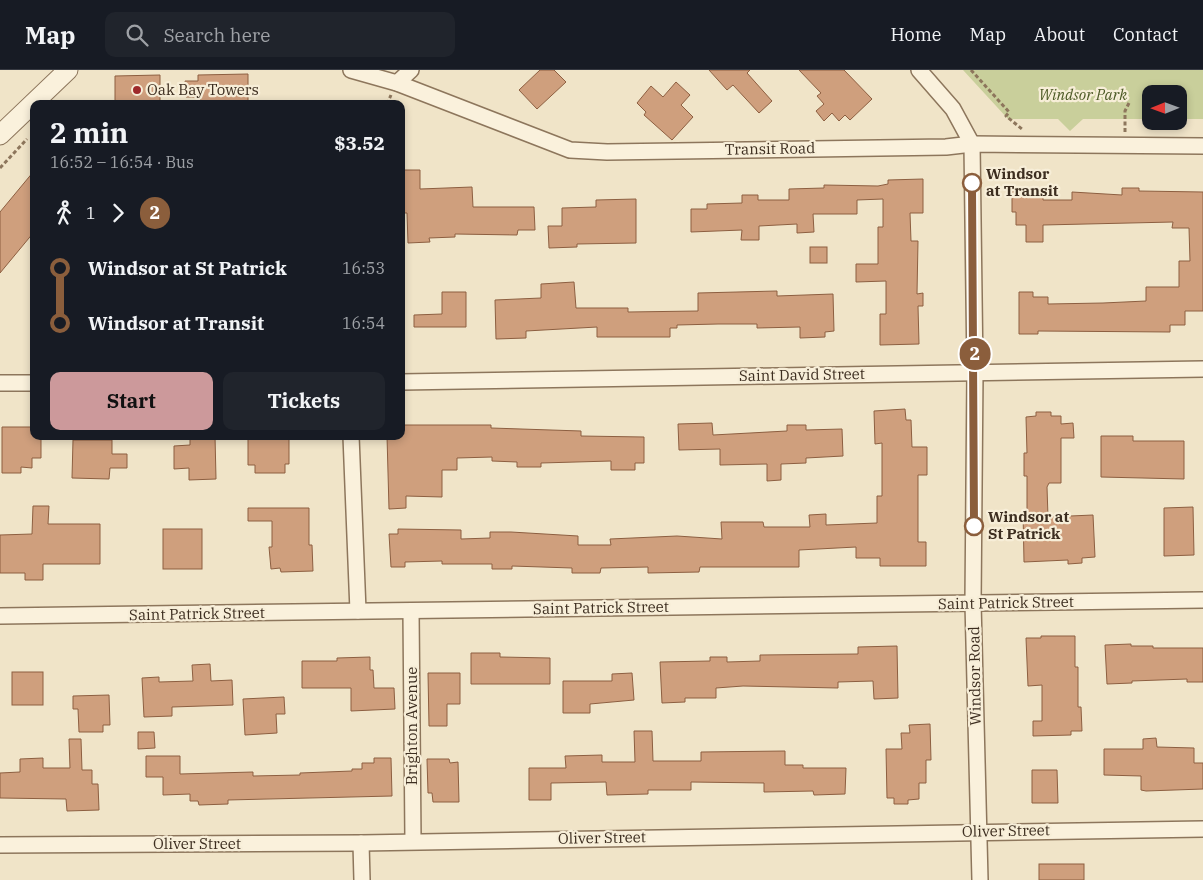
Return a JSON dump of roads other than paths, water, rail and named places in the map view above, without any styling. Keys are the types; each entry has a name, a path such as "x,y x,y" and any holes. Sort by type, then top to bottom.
{"street":[{"path":"37,100 68,70"},
{"name":"Transit Road","path":"350,70 396,83 570,150 627,152 936,147 972,144 1203,146"},
{"path":"396,83 411,70"},
{"name":"Windsor Road","path":"919,70 953,109 972,144 975,372 973,603 980,880"},
{"path":"0,135 30,106"},
{"name":"Saint David Street","path":"405,382 1203,369"},
{"path":"0,383 30,383"},
{"path":"351,440 358,611"},
{"name":"Saint Patrick Street","path":"0,616 1203,600"},
{"name":"Brighton Avenue","path":"411,611 413,841"},
{"name":"Oliver Street","path":"0,845 361,843 1203,829"},
{"path":"361,843 362,880"}],"place":[{"name":"Oak Bay Towers","path":"137,90"},
{"name":"Windsor at Transit","path":"972,183"},
{"name":"Windsor at St Patrick","path":"974,526"}],"park label":[{"name":"Windsor Park","path":"1083,95"}]}
